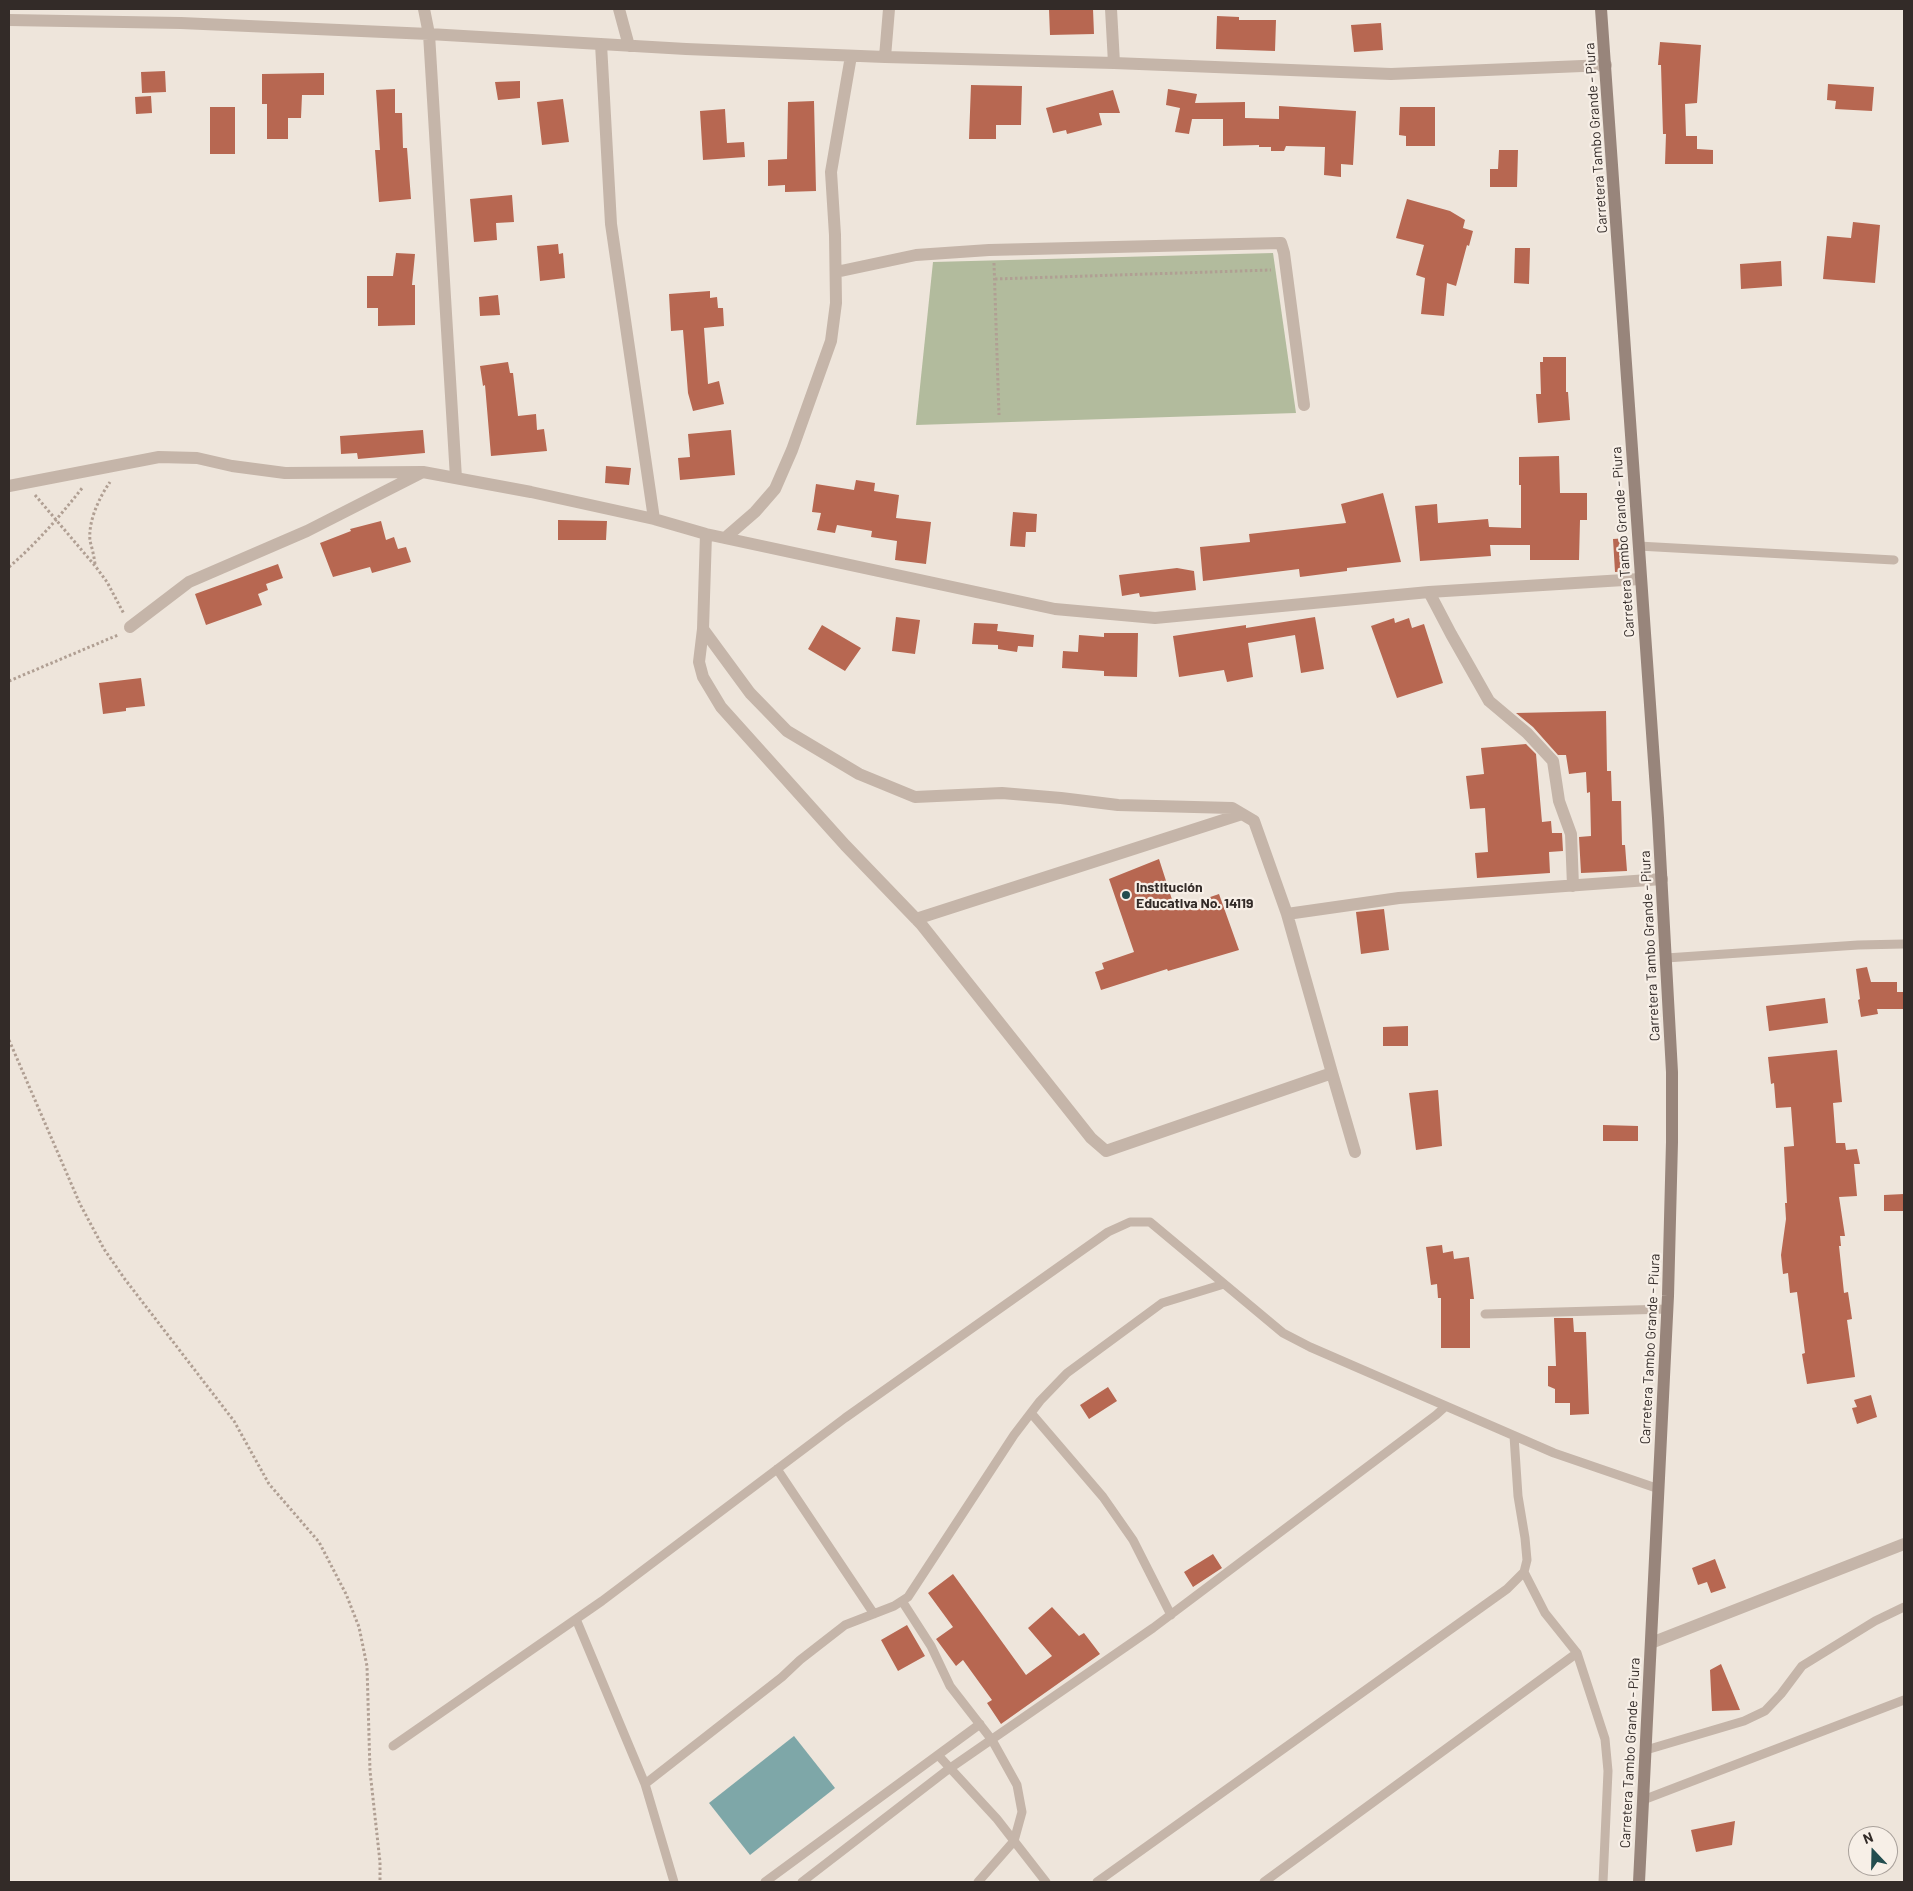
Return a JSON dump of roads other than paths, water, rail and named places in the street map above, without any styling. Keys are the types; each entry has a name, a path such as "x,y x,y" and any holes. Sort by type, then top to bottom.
{"main road":[{"name":"Carretera Tambo Grande - Piura","path":"1601,9 1671,1031 1672,1132 1668,1309 1639,1882"}],"street":[{"path":"424,9 429,34 456,478"},
{"path":"619,9 629,46"},
{"path":"885,57 889,9"},
{"path":"1111,9 1114,63"},
{"path":"9,20 181,23 850,56 1114,63 1391,74 1606,65"},
{"path":"601,44 611,224 654,520"},
{"path":"725,538 755,512 775,489 792,450 831,341 836,302 836,272 831,172 850,56"},
{"path":"836,272 916,255 994,250 1281,243 1304,405"},
{"path":"11,485 159,457 196,458 232,466 285,473 423,472 531,492 706,534 1055,609 1155,618 1429,592 1640,579"},
{"path":"130,627 189,582 307,531 423,472"},
{"path":"706,534 704,630 699,662 703,677 721,707 844,845 916,919 1090,1138 1106,1151 1332,1073"},
{"path":"1429,592 1489,701 1528,733 1553,761 1559,801 1571,834 1573,886"},
{"path":"704,630 750,693 787,731 859,774 915,797 1002,792 1118,805 1232,808 1254,821 1287,914 1355,1152"},
{"path":"916,919 1242,814"},
{"path":"1287,914 1399,898 1662,879"},
{"path":"1651,1643 1904,1544"}],"lane":[{"path":"1638,546 1894,560"},
{"path":"1666,958 1849,945 1904,944"},
{"path":"393,1746 576,1619 845,1418 1108,1232 1130,1222 1150,1222 1283,1333 1310,1347 1554,1453 1659,1489"},
{"path":"645,1784 845,1625 894,1606 908,1597 1014,1435 1067,1373 1162,1303 1224,1284"},
{"path":"1485,1314 1668,1309"},
{"path":"802,1882 950,1768 1171,1614 1436,1416 1446,1406"},
{"path":"1031,1413 1103,1497 1133,1540 1171,1614"},
{"path":"1097,1882 1507,1589 1524,1572 1526,1560 1525,1538 1518,1496 1514,1436"},
{"path":"777,1469 874,1614"},
{"path":"1524,1572 1545,1613 1578,1653 1606,1739 1608,1771 1604,1882"},
{"path":"902,1601 931,1646 950,1686 992,1740 1017,1785 1022,1812 1014,1841 978,1882"},
{"path":"1646,1750 1744,1721 1765,1711 1781,1694 1802,1666 1875,1621 1904,1607"},
{"path":"576,1619 645,1784 674,1882"},
{"path":"1264,1882 1578,1653"},
{"path":"1643,1800 1904,1700"},
{"path":"765,1882 980,1724"},
{"path":"938,1755 997,1819 1046,1882"}],"water":[{"path":"794,1736 835,1788 750,1855 709,1803"}],"place":[{"name":"Institución Educativa No. 14119","path":"1126,895"}]}
